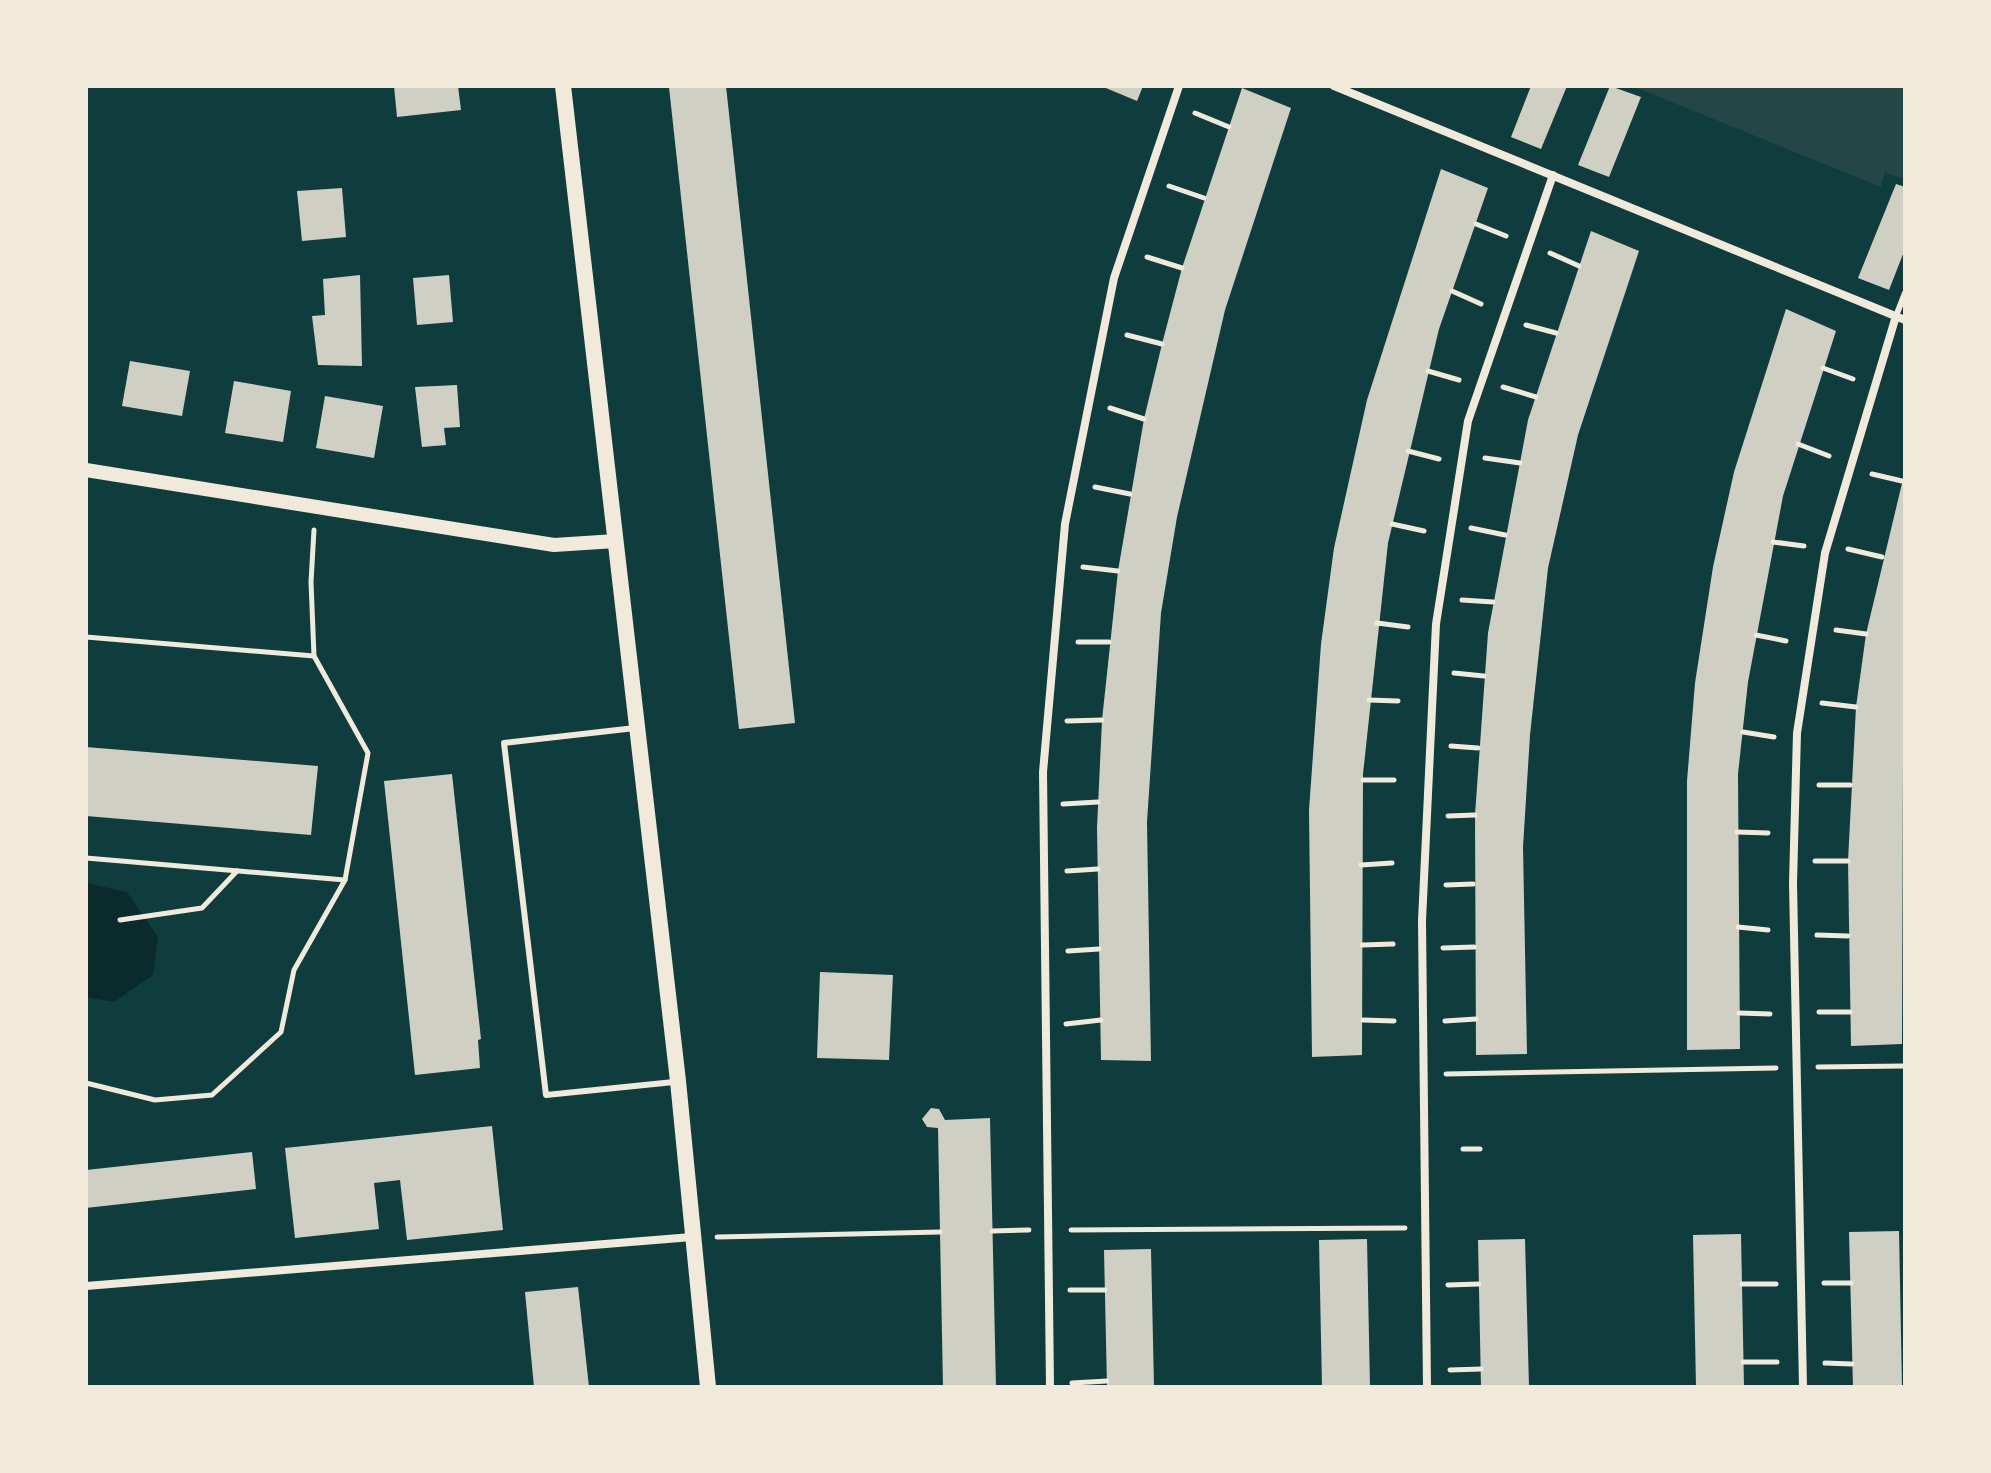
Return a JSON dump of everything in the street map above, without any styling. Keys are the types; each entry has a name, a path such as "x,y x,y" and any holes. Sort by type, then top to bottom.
{"main road":[{"path":"563,86 678,1081 708,1387"}],"street":[{"path":"1050,1387 1043,772 1065,524 1114,278 1179,86"},
{"path":"1334,86 1900,318 1825,553 1797,733 1793,883 1803,1387"},
{"path":"1427,1387 1422,921 1436,624 1468,421 1553,175"},
{"path":"86,470 554,545 616,541"},
{"path":"86,1286 692,1237"}],"lane":[{"path":"1900,318 1905,293"},
{"path":"637,728 504,743 546,1095 678,1081"}],"path":[{"path":"1195,113 1229,127"},
{"path":"1169,186 1204,198"},
{"path":"1476,224 1506,236"},
{"path":"1546,251 1579,266"},
{"path":"1147,257 1182,268"},
{"path":"1452,291 1481,304"},
{"path":"1521,324 1556,333"},
{"path":"1127,335 1162,344"},
{"path":"1823,368 1853,379"},
{"path":"1428,371 1459,380"},
{"path":"1503,387 1536,397"},
{"path":"1110,408 1144,419"},
{"path":"1798,444 1829,456"},
{"path":"1408,451 1439,459"},
{"path":"1482,458 1520,463"},
{"path":"1870,473 1902,481"},
{"path":"1094,486 1130,494"},
{"path":"86,1083 155,1100 212,1095 281,1032 294,970 345,880 368,753 314,656 311,582 316,509"},
{"path":"1392,524 1424,531"},
{"path":"1469,527 1505,535"},
{"path":"1773,542 1805,546"},
{"path":"1848,549 1882,557"},
{"path":"1081,567 1118,571"},
{"path":"1454,599 1493,602"},
{"path":"1377,623 1408,627"},
{"path":"1832,629 1866,634"},
{"path":"1756,635 1786,641"},
{"path":"86,637 314,656"},
{"path":"1071,642 1109,642"},
{"path":"1447,673 1484,676"},
{"path":"1369,700 1398,701"},
{"path":"1819,703 1856,707"},
{"path":"1064,721 1102,720"},
{"path":"1743,732 1774,737"},
{"path":"1442,745 1478,748"},
{"path":"1363,780 1394,780"},
{"path":"1816,785 1850,785"},
{"path":"1063,804 1098,802"},
{"path":"1437,817 1475,815"},
{"path":"1737,832 1768,833"},
{"path":"86,858 345,880"},
{"path":"1814,861 1848,861"},
{"path":"1361,865 1392,863"},
{"path":"1062,871 1098,869"},
{"path":"120,920 202,908 237,871"},
{"path":"1438,885 1473,884"},
{"path":"1738,927 1768,930"},
{"path":"1813,935 1848,936"},
{"path":"1362,945 1393,944"},
{"path":"1438,949 1474,947"},
{"path":"1063,951 1099,949"},
{"path":"1815,1012 1850,1012"},
{"path":"1739,1013 1770,1014"},
{"path":"1439,1021 1476,1019"},
{"path":"1065,1024 1101,1020"},
{"path":"1363,1020 1394,1021"},
{"path":"1441,1074 1905,1066"},
{"path":"1463,1149 1480,1149"},
{"path":"992,1231 1425,1228"},
{"path":"692,1237 940,1232"},
{"path":"1821,1283 1851,1283"},
{"path":"1446,1285 1479,1284"},
{"path":"1742,1284 1776,1284"},
{"path":"1068,1290 1105,1290"},
{"path":"1743,1362 1777,1362"},
{"path":"1822,1363 1852,1364"},
{"path":"1447,1370 1481,1369"},
{"path":"1070,1383 1107,1381"}],"shaded area":[{"path":"1632,86 1905,86 1905,180 1885,172 1881,187"},
{"path":"86,883 127,892 158,937 153,975 114,1002 86,997"}],"building":[{"path":"394,86 458,86 461,110 397,117"},
{"path":"726,86 795,723 739,729 669,87"},
{"path":"1101,86 1143,86 1137,101"},
{"path":"1531,86 1567,86 1541,149 1511,137"},
{"path":"1610,86 1641,97 1609,177 1578,165"},
{"path":"1242,88 1291,108 1225,310 1177,517 1161,613 1147,822 1151,1061 1101,1060 1097,828 1102,720 1118,571 1144,419 1162,344 1182,268"},
{"path":"1441,169 1488,188 1439,329 1388,543 1363,774 1362,1055 1312,1057 1309,810 1321,644 1334,548 1367,400"},
{"path":"1896,184 1905,187 1905,249 1889,290 1858,278"},
{"path":"342,188 346,237 302,241 297,191"},
{"path":"1591,231 1639,251 1578,435 1548,568 1530,735 1523,847 1527,1054 1476,1055 1475,815 1488,633 1528,420"},
{"path":"360,275 362,366 318,365 312,316 325,315 323,279"},
{"path":"449,275 453,322 417,325 413,278"},
{"path":"1786,309 1836,331 1783,496 1748,682 1738,774 1740,1049 1687,1050 1687,781 1695,683 1713,567 1734,472"},
{"path":"130,361 190,371 182,416 122,406"},
{"path":"234,381 291,391 283,442 225,433"},
{"path":"457,385 460,427 444,428 446,445 422,447 415,387"},
{"path":"325,396 383,406 374,458 316,448"},
{"path":"1904,475 1902,1044 1851,1046 1848,861 1856,707 1866,634"},
{"path":"86,747 318,766 311,835 86,816"},
{"path":"452,774 481,1039 478,1040 480,1068 415,1075 384,781"},
{"path":"820,972 893,975 889,1060 817,1058"},
{"path":"931,1108 939,1109 945,1120 990,1118 996,1387 943,1387 938,1128 927,1127 922,1119"},
{"path":"492,1126 503,1230 407,1240 400,1180 374,1183 379,1229 295,1238 285,1148"},
{"path":"252,1152 256,1189 86,1208 86,1170"},
{"path":"1899,1231 1902,1387 1853,1387 1849,1232"},
{"path":"1741,1234 1744,1387 1696,1387 1693,1235"},
{"path":"1367,1239 1370,1387 1322,1387 1319,1240"},
{"path":"1525,1239 1529,1387 1481,1387 1478,1240"},
{"path":"1151,1249 1154,1387 1107,1387 1104,1250"},
{"path":"578,1287 589,1387 534,1387 525,1292"}]}
